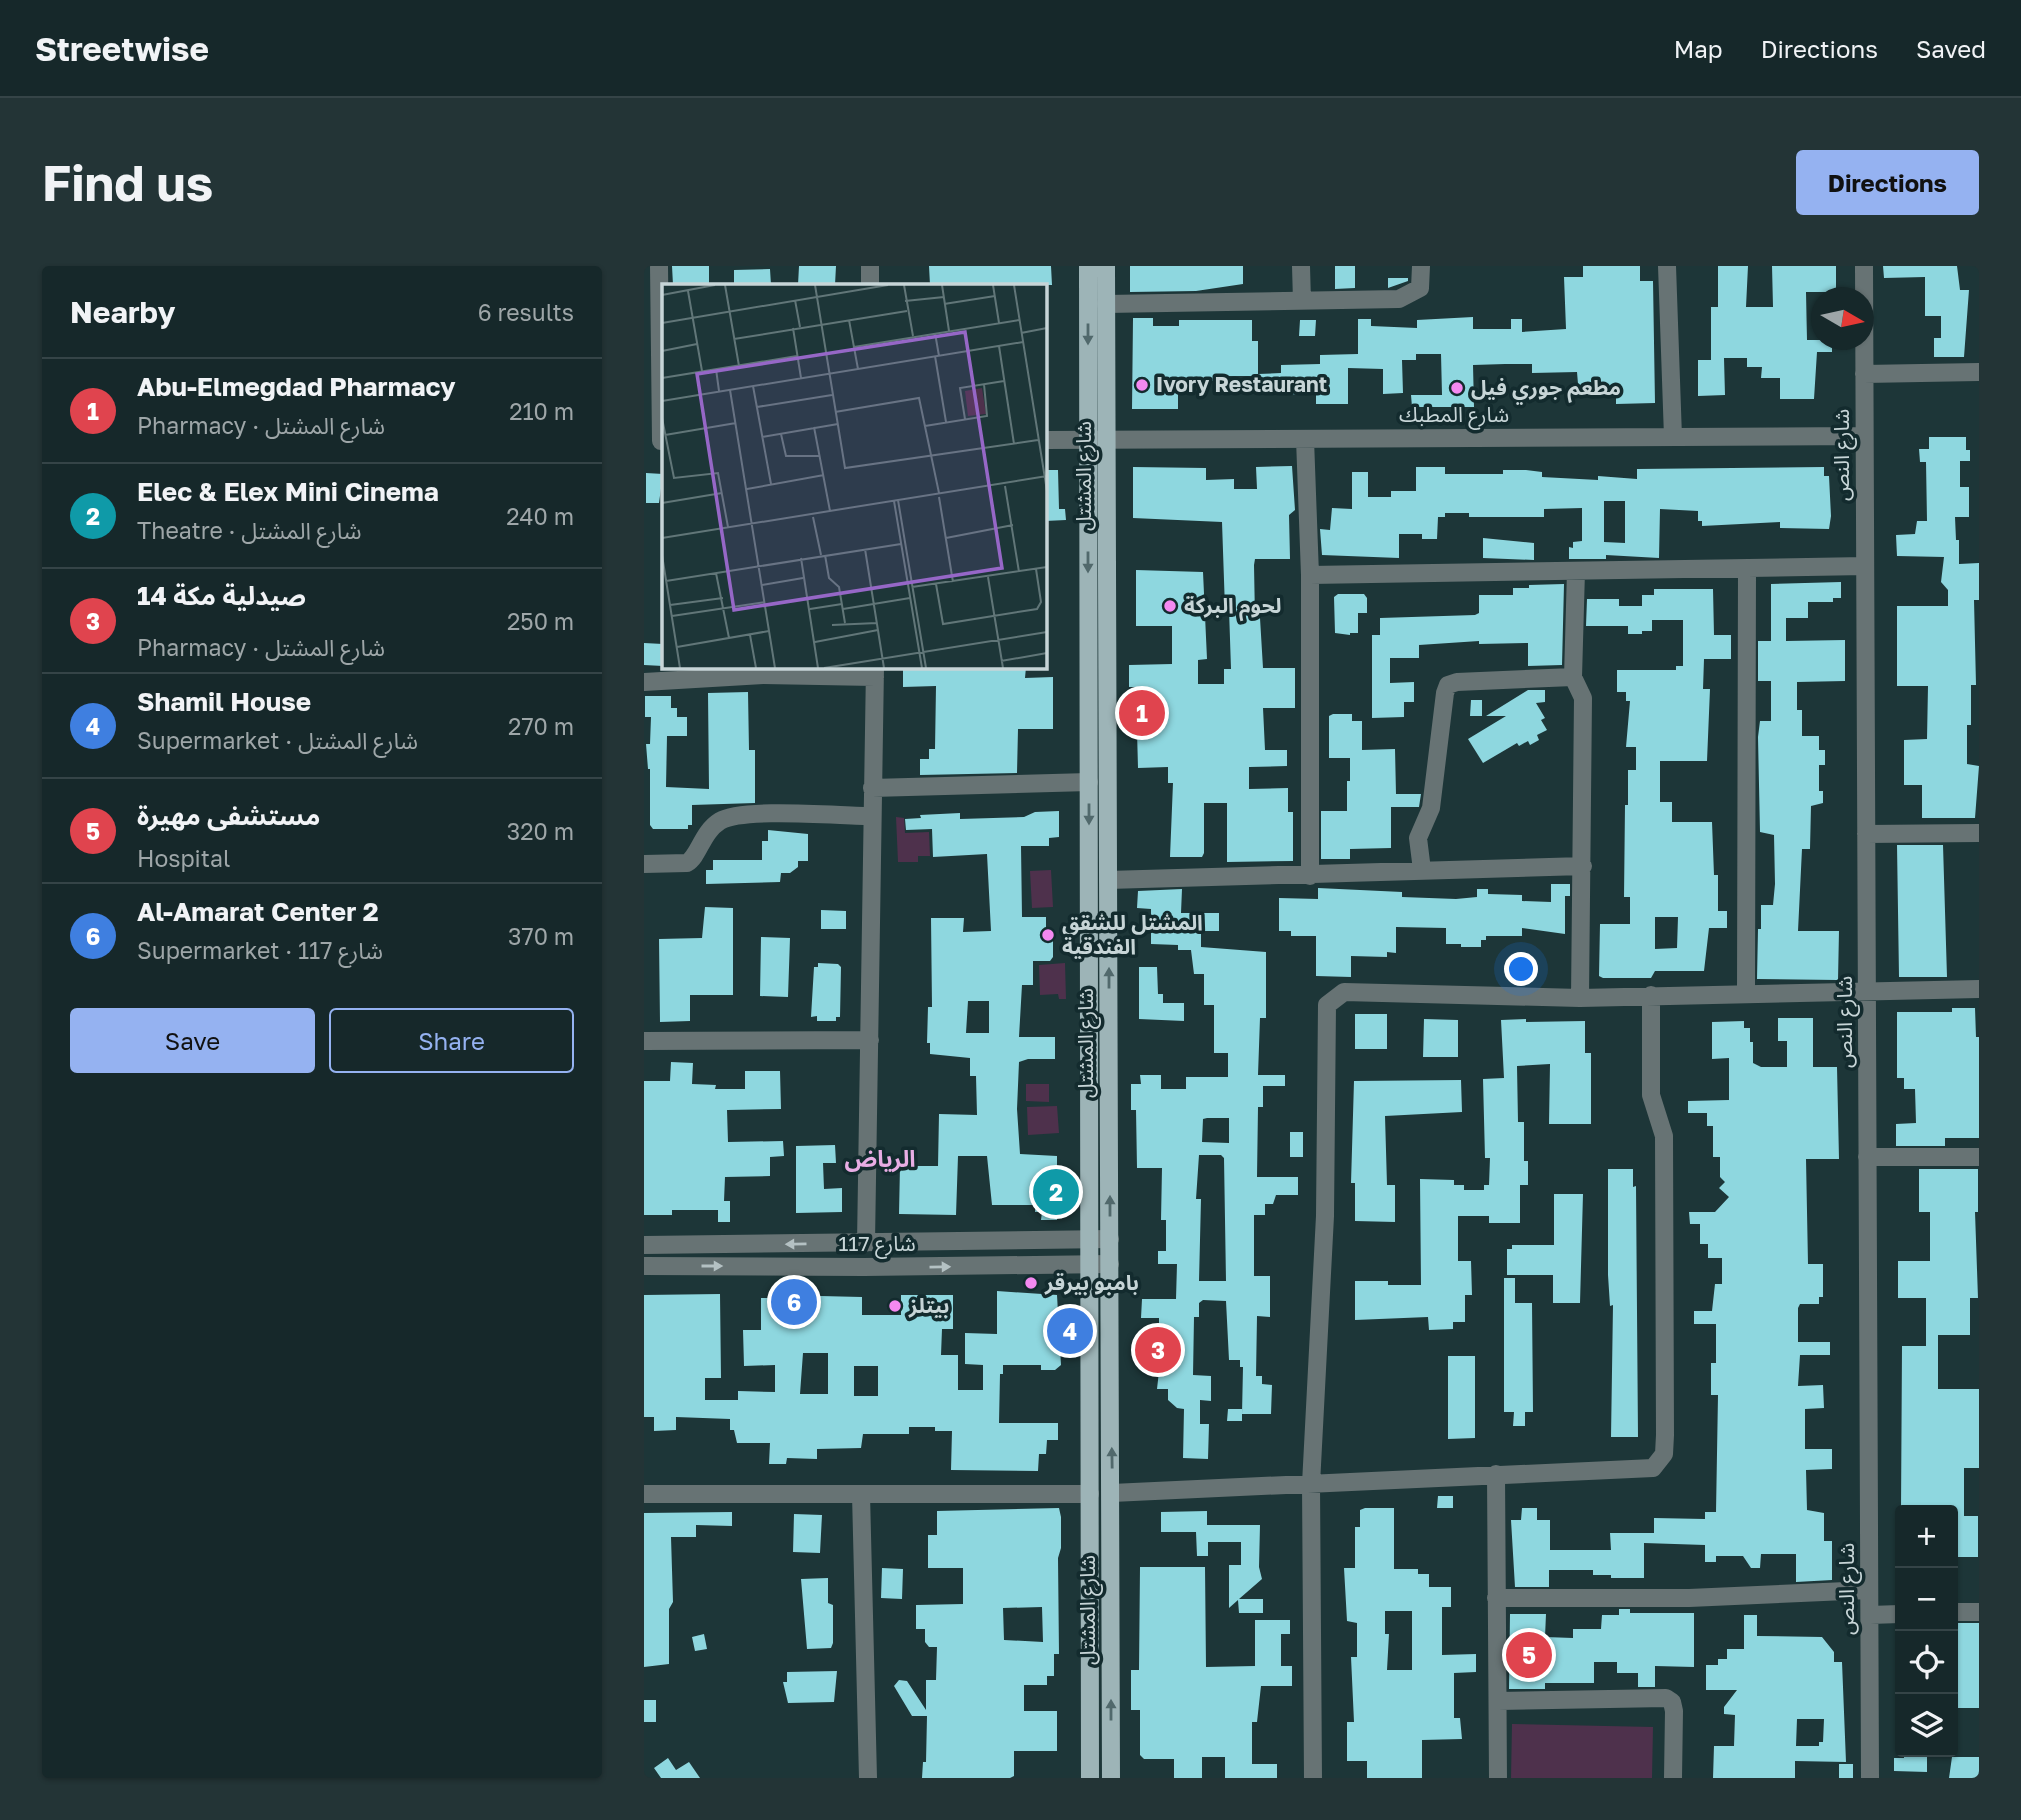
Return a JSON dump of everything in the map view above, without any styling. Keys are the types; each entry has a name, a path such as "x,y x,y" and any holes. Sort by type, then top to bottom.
{"main road":[{"name":"شارع المشتل","path":"1088,266 1098,439 1108,880 1111,1778"},
{"name":"شارع المشتل","path":"1090,1778 1089,782 1098,439 1106,266"}],"street":[{"path":"656,441 659,266"},
{"path":"870,266 870,284"},
{"path":"1301,266 1301,301"},
{"path":"1106,304 1399,299 1420,288 1420,266"},
{"path":"1667,266 1673,437"},
{"name":"شارع النص","path":"1864,266 1870,1778"},
{"path":"1864,374 1979,372"},
{"name":"شارع المطبك","path":"1046,440 1864,436"},
{"path":"1305,439 1310,575 1310,876"},
{"path":"1310,575 1865,566"},
{"path":"1746,993 1747,568"},
{"path":"1576,571 1573,677 1583,698 1580,998"},
{"path":"644,682 763,671 875,672 866,1244"},
{"path":"1422,870 1418,838 1431,808 1448,685 1457,682 1573,677"},
{"path":"872,788 1089,782"},
{"path":"644,864 687,863 692,860 701,838 713,827 737,816 872,816"},
{"path":"1866,834 1979,833"},
{"path":"1108,880 1583,866"},
{"path":"1313,1778 1311,1484 1325,1216 1326,1004 1344,992 1580,998 1979,989"},
{"path":"1112,1493 1653,1468 1664,1454 1664,1136 1650,1095 1651,995"},
{"path":"644,1041 870,1040"},
{"path":"1867,1157 1979,1157"},
{"name":"شارع 117","path":"644,1245 1110,1239"},
{"path":"1035,1240 1036,1264"},
{"path":"667,1245 667,1266"},
{"name":"شارع 117","path":"644,1266 864,1268 1110,1264"},
{"path":"1496,1474 1498,1778"},
{"path":"644,1494 1090,1494"},
{"path":"861,1494 868,1778"},
{"path":"1496,1598 1689,1598 1869,1590"},
{"path":"1958,1612 1979,1612"},
{"path":"1870,1615 1895,1614"},
{"path":"1498,1702 1666,1698 1672,1702 1674,1711 1673,1778"}],"shaded area":[{"path":"896,817 904,818 905,833 929,832 930,856 918,856 918,862 898,862"},
{"path":"1051,870 1053,907 1032,908 1030,871"},
{"path":"1065,963 1066,999 1059,999 1058,994 1040,995 1039,965"},
{"path":"1026,1084 1049,1084 1049,1102 1026,1101"},
{"path":"1057,1106 1059,1133 1028,1135 1027,1107"},
{"path":"1512,1724 1653,1727 1652,1778 1511,1778"}],"building":[{"path":"672,266 709,266 709,284 673,284"},
{"path":"799,266 836,266 835,284 798,284"},
{"path":"929,266 1051,266 1052,285 930,284"},
{"path":"1130,266 1243,266 1243,284 1196,291 1130,292"},
{"path":"1335,266 1355,266 1355,288 1335,289"},
{"path":"1583,266 1640,266 1640,281 1653,281 1655,403 1616,404 1616,398 1579,396 1577,372 1532,373 1532,364 1505,364 1473,365 1474,407 1412,407 1411,395 1442,395 1441,354 1416,354 1416,360 1402,360 1403,393 1383,394 1383,369 1348,368 1348,404 1316,404 1316,395 1258,393 1258,376 1220,376 1220,381 1178,381 1178,409 1132,409 1133,318 1153,318 1153,326 1179,326 1179,320 1252,320 1252,341 1258,341 1258,374 1281,373 1281,365 1320,364 1320,355 1358,354 1358,319 1371,319 1371,326 1417,328 1417,320 1473,317 1473,329 1511,329 1511,319 1522,319 1522,332 1566,329 1564,277 1583,277"},
{"path":"1718,266 1748,266 1746,307 1773,307 1772,266 1836,266 1836,287 1811,287 1811,292 1806,292 1807,340 1811,340 1811,350 1832,350 1817,352 1814,399 1780,399 1780,378 1761,378 1762,367 1747,367 1747,358 1724,358 1725,395 1698,396 1698,360 1711,360 1711,307 1718,307"},
{"path":"1883,266 1957,266 1960,290 1969,290 1964,357 1934,357 1934,338 1941,338 1941,316 1925,316 1925,277 1884,278"},
{"path":"770,269 771,284 734,284 734,270"},
{"path":"1388,278 1408,278 1408,281 1388,288"},
{"path":"1300,320 1316,320 1315,336 1299,336"},
{"path":"1929,437 1966,437 1966,450 1970,450 1970,461 1960,461 1960,487 1969,487 1969,517 1955,517 1959,564 1979,563 1979,600 1974,600 1976,685 1971,685 1971,725 1967,725 1967,764 1979,766 1975,818 1922,818 1922,785 1904,785 1904,740 1927,739 1928,686 1897,686 1897,606 1948,606 1948,590 1941,582 1944,557 1897,556 1896,535 1915,534 1917,521 1927,521 1926,462 1920,462 1919,449 1929,449"},
{"path":"1292,466 1295,510 1289,515 1290,559 1255,559 1254,565 1255,619 1260,618 1263,668 1295,668 1295,708 1263,708 1265,750 1287,750 1287,766 1249,767 1249,789 1288,788 1288,812 1293,812 1293,861 1227,862 1227,803 1204,803 1202,857 1170,857 1173,783 1168,783 1168,767 1138,768 1136,694 1135,687 1129,687 1129,665 1172,664 1172,626 1136,626 1136,570 1203,572 1207,659 1198,660 1198,684 1224,684 1224,669 1231,669 1229,609 1225,609 1222,522 1133,518 1133,467 1206,468 1206,480 1234,479 1234,489 1257,489 1256,467"},
{"path":"1416,467 1445,467 1445,474 1503,474 1503,470 1526,470 1542,472 1542,477 1598,480 1598,476 1637,479 1637,469 1824,467 1824,476 1829,476 1831,516 1829,529 1780,528 1780,522 1702,526 1702,521 1698,521 1698,511 1660,509 1659,558 1606,555 1606,559 1569,559 1569,547 1573,548 1573,542 1582,541 1582,508 1544,509 1544,517 1469,517 1469,513 1445,513 1445,517 1438,517 1437,539 1422,539 1422,534 1399,534 1399,558 1322,555 1320,529 1330,530 1332,508 1352,509 1352,472 1368,472 1368,497 1391,497 1391,491 1416,491","holes":["1604,501 1625,501 1625,543 1604,542"]},
{"path":"1046,470 1058,470 1059,509 1065,509 1066,520 1046,521"},
{"path":"646,473 662,474 659,503 646,503"},
{"path":"1483,538 1534,543 1534,560 1483,558"},
{"path":"1841,582 1841,598 1833,598 1833,602 1808,602 1808,618 1786,618 1786,641 1845,640 1845,681 1797,682 1797,710 1802,710 1802,736 1819,736 1819,750 1825,750 1825,765 1819,765 1819,791 1823,791 1823,803 1811,806 1810,849 1802,849 1798,931 1839,931 1838,980 1757,979 1761,905 1773,905 1775,884 1774,835 1760,832 1758,737 1760,721 1771,721 1771,681 1758,681 1758,641 1771,641 1771,584"},
{"path":"1564,584 1562,665 1528,666 1528,643 1479,644 1479,641 1419,645 1419,658 1390,658 1390,683 1414,682 1414,702 1404,702 1404,717 1372,718 1372,635 1380,635 1380,618 1475,615 1479,613 1479,595 1513,595 1513,588"},
{"path":"1654,589 1713,589 1714,635 1731,635 1731,659 1704,659 1703,689 1710,689 1707,761 1660,761 1660,802 1672,802 1672,822 1712,822 1714,875 1718,875 1718,911 1727,911 1727,928 1709,928 1704,971 1655,971 1651,978 1603,978 1599,976 1600,924 1630,924 1630,897 1624,897 1625,805 1628,805 1628,770 1636,770 1636,747 1626,747 1630,701 1626,701 1626,692 1617,692 1617,670 1676,670 1676,666 1683,666 1683,620 1652,620 1652,631 1642,631 1642,634 1628,634 1628,626 1586,626 1587,599 1619,599 1619,606 1642,606 1642,595 1654,595","holes":["1655,917 1678,917 1677,948 1655,949"]},
{"path":"1338,594 1364,594 1367,598 1367,613 1358,613 1358,633 1335,633 1334,597"},
{"path":"644,643 662,644 662,666 644,665"},
{"path":"903,668 1026,668 1025,678 1053,677 1053,729 1018,729 1017,773 920,775 920,759 929,759 929,749 935,749 936,686 903,687"},
{"path":"1528,690 1545,690 1545,702 1536,703 1545,718 1541,720 1547,730 1537,735 1539,740 1530,745 1528,741 1519,746 1517,743 1483,763 1468,739 1506,716 1486,716"},
{"path":"748,692 749,750 755,750 755,803 692,805 692,825 688,825 688,829 653,829 650,825 650,769 646,744 650,744 651,717 645,717 645,696 671,696 671,708 677,708 677,717 687,717 687,736 667,736 666,787 709,789 708,693"},
{"path":"1471,700 1482,700 1482,716 1470,716"},
{"path":"1352,714 1352,721 1362,721 1362,750 1395,749 1396,794 1421,794 1419,807 1391,807 1391,848 1350,849 1350,859 1321,859 1321,811 1347,811 1347,781 1350,781 1350,758 1329,758 1329,716"},
{"path":"1059,811 1059,837 1049,838 1049,846 1021,846 1022,917 1046,917 1046,931 1053,935 1053,957 1050,961 1033,961 1033,985 1022,985 1019,1037 1055,1037 1055,1059 1028,1059 1019,1062 1017,1109 1020,1154 1057,1156 1057,1220 1041,1220 1042,1212 1035,1212 1035,1205 992,1205 987,1156 958,1156 956,1215 899,1214 900,1166 938,1166 939,1114 977,1115 976,1076 970,1076 970,1058 930,1054 930,1043 927,1043 928,1007 932,1007 931,918 964,918 963,932 991,931 987,854 933,857 932,829 906,830 905,819 921,818 920,815 960,813 960,819 1024,817 1035,812","holes":["968,1001 989,1001 989,1033 966,1033"]},
{"path":"768,830 808,834 808,861 798,861 798,867 790,873 781,873 780,882 706,884 706,870 713,870 713,860 762,860 762,841 768,841"},
{"path":"1897,845 1943,845 1947,977 1899,977"},
{"path":"1551,884 1570,884 1570,896 1565,896 1565,934 1522,928 1522,936 1486,936 1486,940 1481,940 1481,947 1461,947 1461,944 1446,944 1446,928 1396,927 1396,953 1387,952 1387,957 1351,956 1351,977 1316,976 1316,936 1291,936 1291,931 1279,931 1279,898 1318,899 1318,888 1402,892 1402,897 1456,899 1477,897 1477,889 1488,889 1488,894 1522,895 1522,901 1551,902"},
{"path":"1182,889 1181,913 1219,913 1219,931 1201,931 1201,947 1266,952 1266,1018 1260,1018 1258,1075 1285,1075 1285,1086 1263,1086 1263,1107 1258,1107 1257,1177 1298,1177 1298,1195 1276,1195 1273,1204 1265,1204 1265,1215 1254,1215 1254,1276 1270,1276 1270,1317 1257,1316 1256,1376 1262,1376 1262,1384 1272,1385 1271,1414 1242,1414 1243,1367 1240,1367 1240,1360 1229,1360 1226,1301 1203,1300 1199,1303 1199,1317 1194,1317 1193,1375 1211,1376 1211,1401 1200,1400 1200,1424 1209,1424 1208,1459 1183,1458 1184,1409 1177,1408 1168,1400 1168,1389 1157,1389 1163,1335 1159,1335 1159,1318 1141,1318 1142,1299 1176,1299 1177,1264 1158,1264 1158,1251 1166,1251 1166,1220 1161,1220 1162,1168 1137,1168 1136,1110 1131,1110 1131,1084 1141,1084 1140,1075 1161,1075 1161,1089 1186,1089 1186,1077 1228,1077 1228,1053 1214,1053 1214,1005 1204,1005 1204,974 1194,974 1191,950 1178,950 1178,945 1151,944 1151,909 1137,908 1138,891","holes":["1229,1118 1229,1143 1202,1142 1203,1119","1199,1155 1221,1155 1224,1158 1226,1281 1199,1281 1201,1199 1196,1199"]},
{"path":"705,907 733,908 733,995 690,995 690,1021 660,1022 659,939 702,938"},
{"path":"821,910 846,911 846,929 821,929"},
{"path":"761,937 790,938 788,997 760,996"},
{"path":"818,963 838,964 841,967 840,1017 836,1017 836,1021 817,1021 817,1016 811,1017 814,967 818,967"},
{"path":"1139,967 1157,967 1158,994 1163,994 1163,1003 1184,1003 1184,1021 1139,1019"},
{"path":"1952,1008 1975,1008 1976,1037 1979,1037 1979,1138 1945,1138 1945,1146 1896,1146 1896,1124 1916,1123 1915,1089 1904,1089 1904,1078 1897,1078 1897,1012 1952,1012"},
{"path":"1355,1014 1387,1014 1387,1049 1355,1049"},
{"path":"1778,1018 1813,1018 1813,1067 1837,1067 1839,1159 1806,1159 1808,1264 1823,1264 1823,1297 1819,1297 1819,1304 1800,1304 1798,1308 1798,1342 1830,1342 1830,1355 1800,1355 1798,1386 1823,1385 1824,1408 1805,1409 1805,1449 1832,1449 1832,1469 1806,1470 1807,1510 1824,1513 1824,1541 1832,1541 1832,1580 1796,1582 1796,1554 1761,1554 1760,1568 1751,1568 1743,1556 1716,1556 1716,1562 1705,1562 1705,1545 1644,1543 1644,1578 1611,1578 1611,1575 1593,1575 1593,1570 1549,1570 1549,1587 1515,1587 1511,1520 1521,1520 1522,1508 1537,1508 1537,1520 1550,1520 1550,1550 1611,1550 1610,1533 1654,1533 1654,1518 1705,1519 1705,1512 1716,1512 1718,1395 1711,1395 1711,1363 1716,1363 1716,1324 1694,1324 1694,1311 1712,1311 1715,1284 1722,1284 1722,1258 1708,1258 1708,1244 1700,1244 1700,1224 1690,1224 1689,1212 1715,1212 1729,1197 1719,1188 1725,1182 1720,1177 1720,1157 1713,1157 1713,1126 1707,1126 1707,1113 1688,1113 1688,1101 1729,1100 1729,1058 1712,1059 1712,1022 1744,1021 1744,1028 1750,1028 1750,1042 1753,1042 1753,1063 1761,1067 1787,1067 1787,1041 1778,1041"},
{"path":"1424,1019 1458,1020 1458,1057 1423,1057"},
{"path":"1526,1019 1526,1022 1585,1021 1585,1053 1591,1053 1591,1124 1549,1124 1550,1064 1517,1066 1518,1122 1524,1122 1524,1161 1528,1161 1528,1185 1520,1185 1520,1223 1489,1223 1489,1216 1458,1216 1458,1261 1471,1261 1472,1295 1465,1295 1465,1322 1453,1322 1453,1329 1429,1330 1428,1317 1355,1320 1355,1281 1421,1285 1420,1179 1454,1180 1454,1185 1464,1185 1464,1190 1484,1190 1484,1185 1489,1185 1490,1158 1485,1158 1483,1079 1504,1078 1501,1020"},
{"path":"671,1062 693,1063 692,1084 716,1085 715,1089 745,1089 745,1071 780,1071 781,1109 727,1110 728,1142 783,1141 784,1156 770,1157 770,1176 725,1177 724,1201 730,1201 730,1222 718,1222 718,1210 672,1210 672,1215 644,1215 644,1081 670,1081"},
{"path":"1461,1080 1462,1112 1385,1116 1387,1185 1395,1185 1395,1222 1355,1221 1355,1183 1351,1183 1354,1081"},
{"path":"1290,1132 1303,1132 1303,1157 1290,1157"},
{"path":"835,1145 836,1163 823,1163 824,1189 842,1188 842,1212 796,1213 796,1146"},
{"path":"1608,1169 1633,1169 1633,1187 1636,1186 1638,1437 1611,1437 1613,1305 1610,1306 1608,1275"},
{"path":"1919,1169 1978,1169 1978,1212 1975,1212 1978,1298 1970,1298 1970,1335 1938,1335 1938,1389 1979,1389 1979,1468 1964,1468 1964,1516 1978,1516 1978,1557 1958,1557 1958,1505 1901,1505 1902,1346 1926,1346 1926,1298 1898,1298 1898,1261 1930,1261 1930,1212 1919,1212"},
{"path":"1554,1194 1583,1194 1580,1303 1553,1303 1553,1275 1507,1275 1507,1249 1512,1249 1512,1245 1554,1245"},
{"path":"1504,1278 1515,1278 1515,1303 1532,1303 1533,1412 1525,1412 1525,1426 1513,1426 1514,1412 1504,1412"},
{"path":"997,1291 1057,1295 1061,1365 1055,1370 1041,1370 1041,1365 1003,1365 1003,1374 1000,1374 999,1423 1058,1423 1058,1440 1047,1440 1046,1454 1039,1454 1038,1471 951,1470 952,1431 935,1431 935,1427 909,1427 909,1434 863,1434 861,1448 817,1449 817,1459 787,1458 786,1464 769,1464 770,1443 737,1443 734,1430 730,1430 730,1419 676,1417 676,1430 654,1431 654,1417 644,1417 644,1295 720,1294 721,1378 705,1378 705,1400 738,1400 738,1391 775,1392 775,1365 744,1366 743,1330 761,1330 761,1298 778,1298 778,1295 862,1297 862,1315 901,1315 901,1295 953,1295 953,1329 942,1329 941,1355 958,1355 958,1390 983,1390 983,1365 965,1364 965,1333 997,1334","holes":["803,1353 828,1353 828,1394 800,1394","854,1366 878,1366 878,1396 854,1396"]},
{"path":"1448,1356 1475,1356 1475,1438 1448,1439"},
{"path":"1228,1409 1242,1409 1242,1421 1227,1421"},
{"path":"1438,1496 1453,1496 1453,1508 1437,1508"},
{"path":"1059,1508 1059,1654 1054,1654 1054,1676 1047,1676 1047,1685 1024,1685 1024,1711 1057,1711 1057,1751 1014,1751 1014,1776 1010,1778 922,1778 923,1762 926,1762 927,1716 912,1716 894,1686 899,1680 907,1681 926,1710 926,1680 936,1680 937,1647 929,1647 925,1642 925,1629 916,1629 916,1605 963,1604 963,1568 928,1568 928,1535 937,1535 937,1511","holes":["1042,1607 1043,1642 1004,1640 1003,1608"]},
{"path":"1394,1508 1394,1569 1418,1569 1418,1574 1429,1574 1429,1587 1451,1587 1451,1607 1442,1607 1442,1655 1476,1654 1476,1672 1454,1673 1454,1718 1460,1718 1462,1739 1422,1740 1422,1778 1367,1778 1367,1761 1347,1761 1347,1722 1354,1722 1351,1657 1357,1657 1357,1623 1347,1621 1344,1568 1355,1568 1355,1527 1360,1527 1360,1510","holes":["1385,1611 1412,1611 1412,1670 1387,1670 1389,1634 1385,1634"]},
{"path":"1207,1511 1207,1525 1260,1525 1259,1567 1262,1579 1239,1599 1263,1599 1263,1613 1239,1613 1238,1600 1229,1608 1229,1565 1241,1565 1241,1542 1208,1542 1208,1556 1197,1556 1196,1532 1161,1532 1161,1512"},
{"path":"732,1512 732,1526 696,1525 696,1537 671,1537 673,1602 669,1609 669,1664 644,1667 644,1513"},
{"path":"794,1514 822,1515 820,1553 793,1552"},
{"path":"1140,1567 1205,1567 1206,1667 1255,1666 1255,1620 1290,1620 1290,1634 1281,1634 1281,1666 1292,1666 1292,1686 1261,1686 1257,1722 1252,1722 1252,1764 1277,1764 1277,1778 1225,1778 1225,1757 1202,1757 1202,1778 1174,1778 1174,1759 1144,1759 1140,1755 1140,1710 1131,1710 1131,1670 1139,1670"},
{"path":"882,1568 903,1569 902,1599 881,1598"},
{"path":"828,1578 828,1603 833,1605 833,1643 831,1648 807,1649 801,1579"},
{"path":"1619,1609 1630,1609 1630,1613 1694,1613 1694,1667 1655,1666 1655,1687 1638,1687 1638,1673 1617,1673 1617,1662 1594,1662 1594,1683 1545,1683 1545,1689 1509,1689 1510,1614 1546,1614 1545,1637 1573,1638 1573,1629 1601,1629 1602,1615 1619,1615"},
{"path":"1744,1615 1757,1615 1757,1636 1822,1637 1834,1652 1834,1662 1842,1662 1846,1762 1795,1761 1795,1778 1713,1778 1714,1746 1734,1746 1735,1715 1724,1714 1724,1707 1737,1690 1706,1690 1706,1665 1718,1665 1718,1659 1727,1659 1727,1649 1744,1649","holes":["1797,1719 1824,1719 1823,1742 1819,1742 1819,1746 1796,1746"]},
{"path":"1958,1623 1979,1623 1979,1708 1958,1708"},
{"path":"704,1634 707,1649 695,1651 692,1637"},
{"path":"837,1671 834,1702 788,1703 783,1682 787,1682 787,1672"},
{"path":"644,1700 656,1700 656,1722 644,1722"},
{"path":"1927,1757 1927,1772 1894,1771 1894,1758"},
{"path":"1952,1757 1979,1757 1979,1778 1949,1778"},
{"path":"668,1758 676,1770 689,1762 700,1778 661,1778 654,1768"},
{"path":"1839,1764 1853,1764 1853,1778 1839,1778"}],"place":[{"name":"Ivory Restaurant","path":"1142,385"},
{"name":"مطعم جوري فيل","path":"1457,388"},
{"name":"لحوم البركة","path":"1170,606"},
{"name":"Abu-Elmegdad Pharmacy","path":"1142,713"},
{"name":"المشتل للشقق الفندقية","path":"1048,935"},
{"name":"Elec & Elex Mini Cinema","path":"1056,1192"},
{"name":"بامبو بيرقر","path":"1031,1283"},
{"name":"Al-Amarat Center 2","path":"794,1302"},
{"name":"بيتلز","path":"895,1306"},
{"name":"Shamil House","path":"1070,1331"},
{"name":"صيدلية مكة 14","path":"1158,1350"},
{"name":"مستشفى مهيرة","path":"1529,1655"}],"district":[{"name":"الرياض","path":"880,1159"}]}
